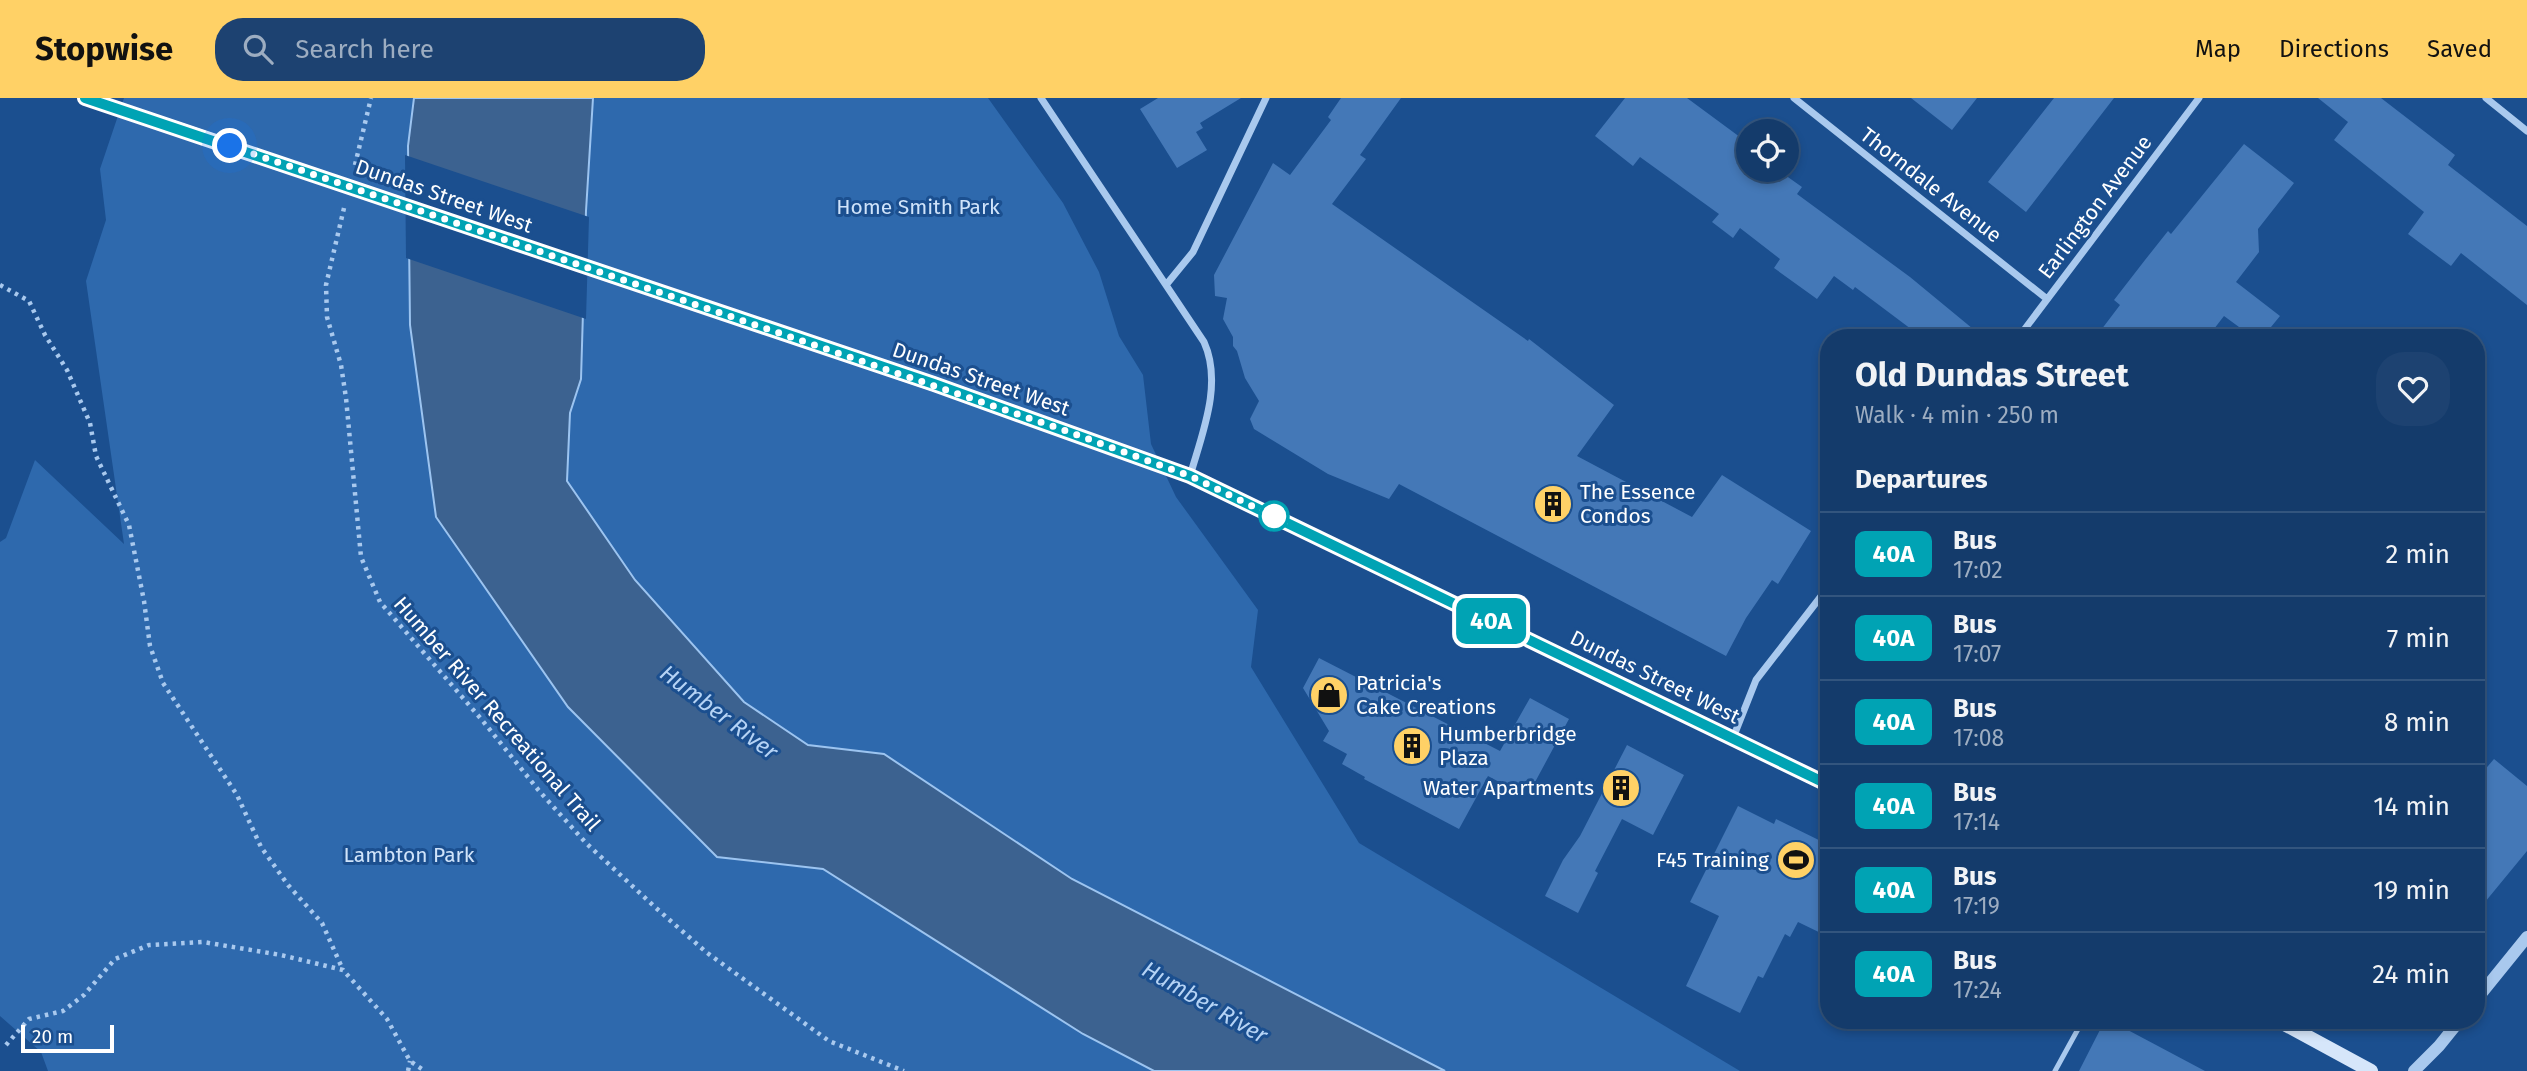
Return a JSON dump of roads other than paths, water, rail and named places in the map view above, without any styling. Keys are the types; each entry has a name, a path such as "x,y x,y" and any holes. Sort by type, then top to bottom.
{"main road":[{"name":"Dundas Street West","path":"85,98 947,388 1190,476 1820,781"},
{"path":"2294,1029 2371,1071"}],"street":[{"path":"1041,98 1204,342 1211,357 1212,382 1204,428 1190,476"},
{"path":"1166,285 1193,252 1266,98"},
{"name":"Thorndale Avenue","path":"1794,98 2047,299"},
{"name":"Earlington Avenue","path":"2025,329 2199,98"},
{"path":"2486,98 2527,131"},
{"path":"1733,738 1756,680 1820,598"},
{"path":"2485,989 2527,937"},
{"path":"2414,1071 2452,1029"}],"lane":[{"path":"2055,1071 2078,1029"}],"water":[{"name":"Humber River","path":"414,98 593,98 586,211 581,379 570,413 567,481 635,580 744,702 808,745 884,754 1072,879 1445,1071 1154,1071 1083,1034 823,869 717,857 568,707 436,517 410,325 408,146"}],"place":[{"name":"The Essence Condos","path":"1553,504"},
{"name":"Patricia's Cake Creations","path":"1329,695"},
{"name":"Humberbridge Plaza","path":"1412,746"},
{"name":"Water Apartments","path":"1621,788"},
{"name":"F45 Training","path":"1796,860"}],"park label":[{"name":"Home Smith Park","path":"918,207"},
{"name":"Lambton Park","path":"409,855"}]}
